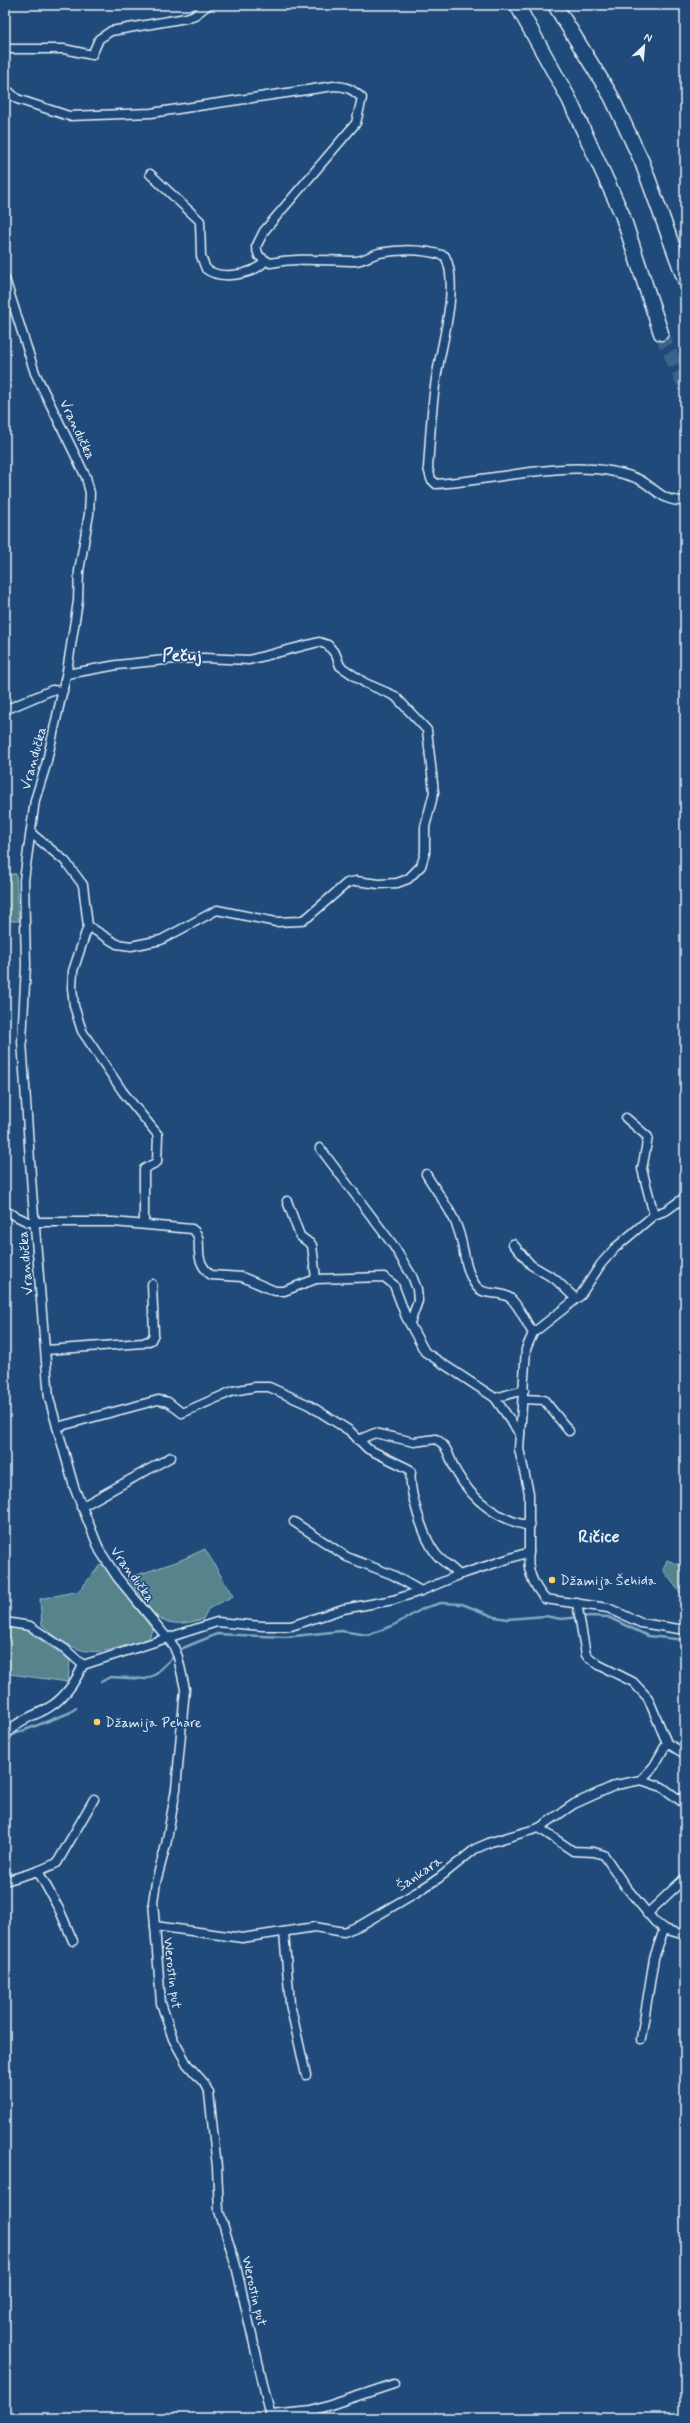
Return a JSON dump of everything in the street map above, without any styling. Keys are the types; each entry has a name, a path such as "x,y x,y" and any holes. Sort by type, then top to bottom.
{"highway":[{"path":"517,5 569,99 622,214 662,333"},
{"path":"555,5 611,96 642,162 685,280"}],"street":[{"path":"5,49 64,49 92,54 99,39 111,31 186,18 195,15 208,5"},
{"path":"5,88 17,99 69,116 151,113 334,86 344,86 352,89 362,98 356,123 264,231 256,247 259,256 264,262 270,263 312,258 355,261 378,253 406,250 433,252 445,256 450,265 448,321 440,352 435,385 428,468 431,479 436,484 590,469 626,475 644,482 666,500 685,501"},
{"path":"150,174 200,221 202,262 209,272 245,274 259,268 264,262"},
{"name":"Vrandučka","path":"5,279 35,372 86,476 90,493 89,514 79,571 78,601 67,674 46,764 35,800 24,880 26,965 22,1041 49,1398 56,1427 81,1507 100,1551 117,1577 166,1639"},
{"path":"67,674 117,665 175,659 204,658 249,660 319,642 328,645 336,655 340,666 365,683 395,696 417,719 427,730 432,766 434,792 425,827 425,853 421,866 408,879 389,884 356,881 347,883 308,917 300,921 276,922 217,910 161,940 131,946 117,944 88,926"},
{"path":"5,710 52,690 63,691"},
{"path":"31,833 52,849 75,872 83,886 88,926 73,971 72,988 74,1006 82,1031 123,1092 158,1135 157,1162 144,1169 144,1224"},
{"path":"626,1118 648,1137 642,1169 654,1215"},
{"path":"320,1148 393,1245 412,1276 417,1289 418,1301 410,1323"},
{"path":"426,1174 456,1223 466,1264 476,1285 480,1290 487,1293 505,1295 511,1298 533,1334"},
{"path":"685,1197 667,1210 654,1215 614,1248 576,1299 533,1334 526,1349 519,1449 529,1493 529,1565 532,1579 545,1598 608,1608 641,1623 685,1630"},
{"path":"287,1201 300,1236 312,1245 316,1279"},
{"path":"5,1211 20,1220 35,1222 144,1224 192,1229 197,1232 199,1262 211,1275 242,1277 274,1291 284,1291 316,1279 384,1277 394,1285 410,1323 428,1357 496,1398 520,1434"},
{"path":"513,1244 531,1265 555,1279 576,1299"},
{"path":"46,1350 143,1343 151,1340 154,1334 152,1284"},
{"path":"56,1427 158,1400 168,1402 182,1413 233,1391 255,1387 269,1387 309,1405 350,1431 368,1449 411,1472 410,1486 430,1544 437,1556 459,1575"},
{"path":"496,1398 524,1394 544,1400 569,1431"},
{"path":"358,1440 375,1433 414,1442 436,1439 445,1449 456,1473 488,1509 503,1519 530,1526"},
{"path":"81,1507 171,1457"},
{"path":"294,1522 347,1556 393,1575 421,1591"},
{"path":"5,1738 8,1731 22,1721 48,1707 64,1695 76,1681 83,1665 217,1622 262,1626 291,1626 343,1609 393,1600 421,1591 459,1575 529,1552"},
{"path":"577,1603 586,1655 599,1665 633,1682 648,1698 667,1743 685,1754"},
{"path":"5,1622 30,1626 65,1649 83,1665"},
{"name":"Werostin put","path":"166,1639 174,1648 178,1656 185,1689 176,1789 166,1845 156,1882 153,1902 161,2003 171,2032 187,2064 204,2083 209,2093 217,2167 219,2211 236,2266 271,2416"},
{"path":"667,1743 654,1766 641,1780 662,1787 685,1804"},
{"name":"Šankara","path":"154,1926 242,1938 315,1927 344,1932 428,1885 475,1849 491,1842 538,1828 574,1804 616,1785 641,1780"},
{"path":"5,1881 38,1871 57,1863 94,1799"},
{"path":"538,1828 573,1851 594,1852 604,1855 626,1887 648,1914 664,1929 685,1936"},
{"path":"38,1871 60,1911 73,1941"},
{"path":"648,1914 685,1878"},
{"path":"641,2039 654,1958 664,1929"},
{"path":"284,1932 290,2004 306,2075"},
{"path":"271,2416 312,2411 394,2384"}],"green space":[{"path":"5,874 16,874 19,921 5,921"},
{"path":"205,1549 233,1596 208,1609 203,1619 187,1623 175,1623 165,1621 157,1616 143,1600 128,1578 179,1561"},
{"path":"667,1560 685,1567 685,1599 663,1570"},
{"path":"100,1565 103,1565 152,1629 149,1639 104,1651 92,1652 81,1650 69,1645 56,1637 42,1625 40,1599 79,1591"},
{"path":"5,1627 23,1628 70,1660 68,1682 10,1674 5,1671"}],"waterway":[{"path":"101,1682 110,1677 146,1679 154,1675 183,1648 217,1634 285,1637 341,1631 368,1635 392,1626 424,1608 441,1603 462,1604 495,1617 508,1619 545,1616 561,1619 591,1616 608,1617 648,1636 685,1640"},
{"path":"12,1735 69,1713 76,1708"}],"tunnel":[{"path":"661,333 685,386"}],"place":[{"name":"Džamija Šehida","path":"552,1580"},
{"name":"Džamija Pehare","path":"97,1722"}],"district":[{"name":"Pečuj","path":"182,655"},
{"name":"Ričice","path":"599,1536"}]}
